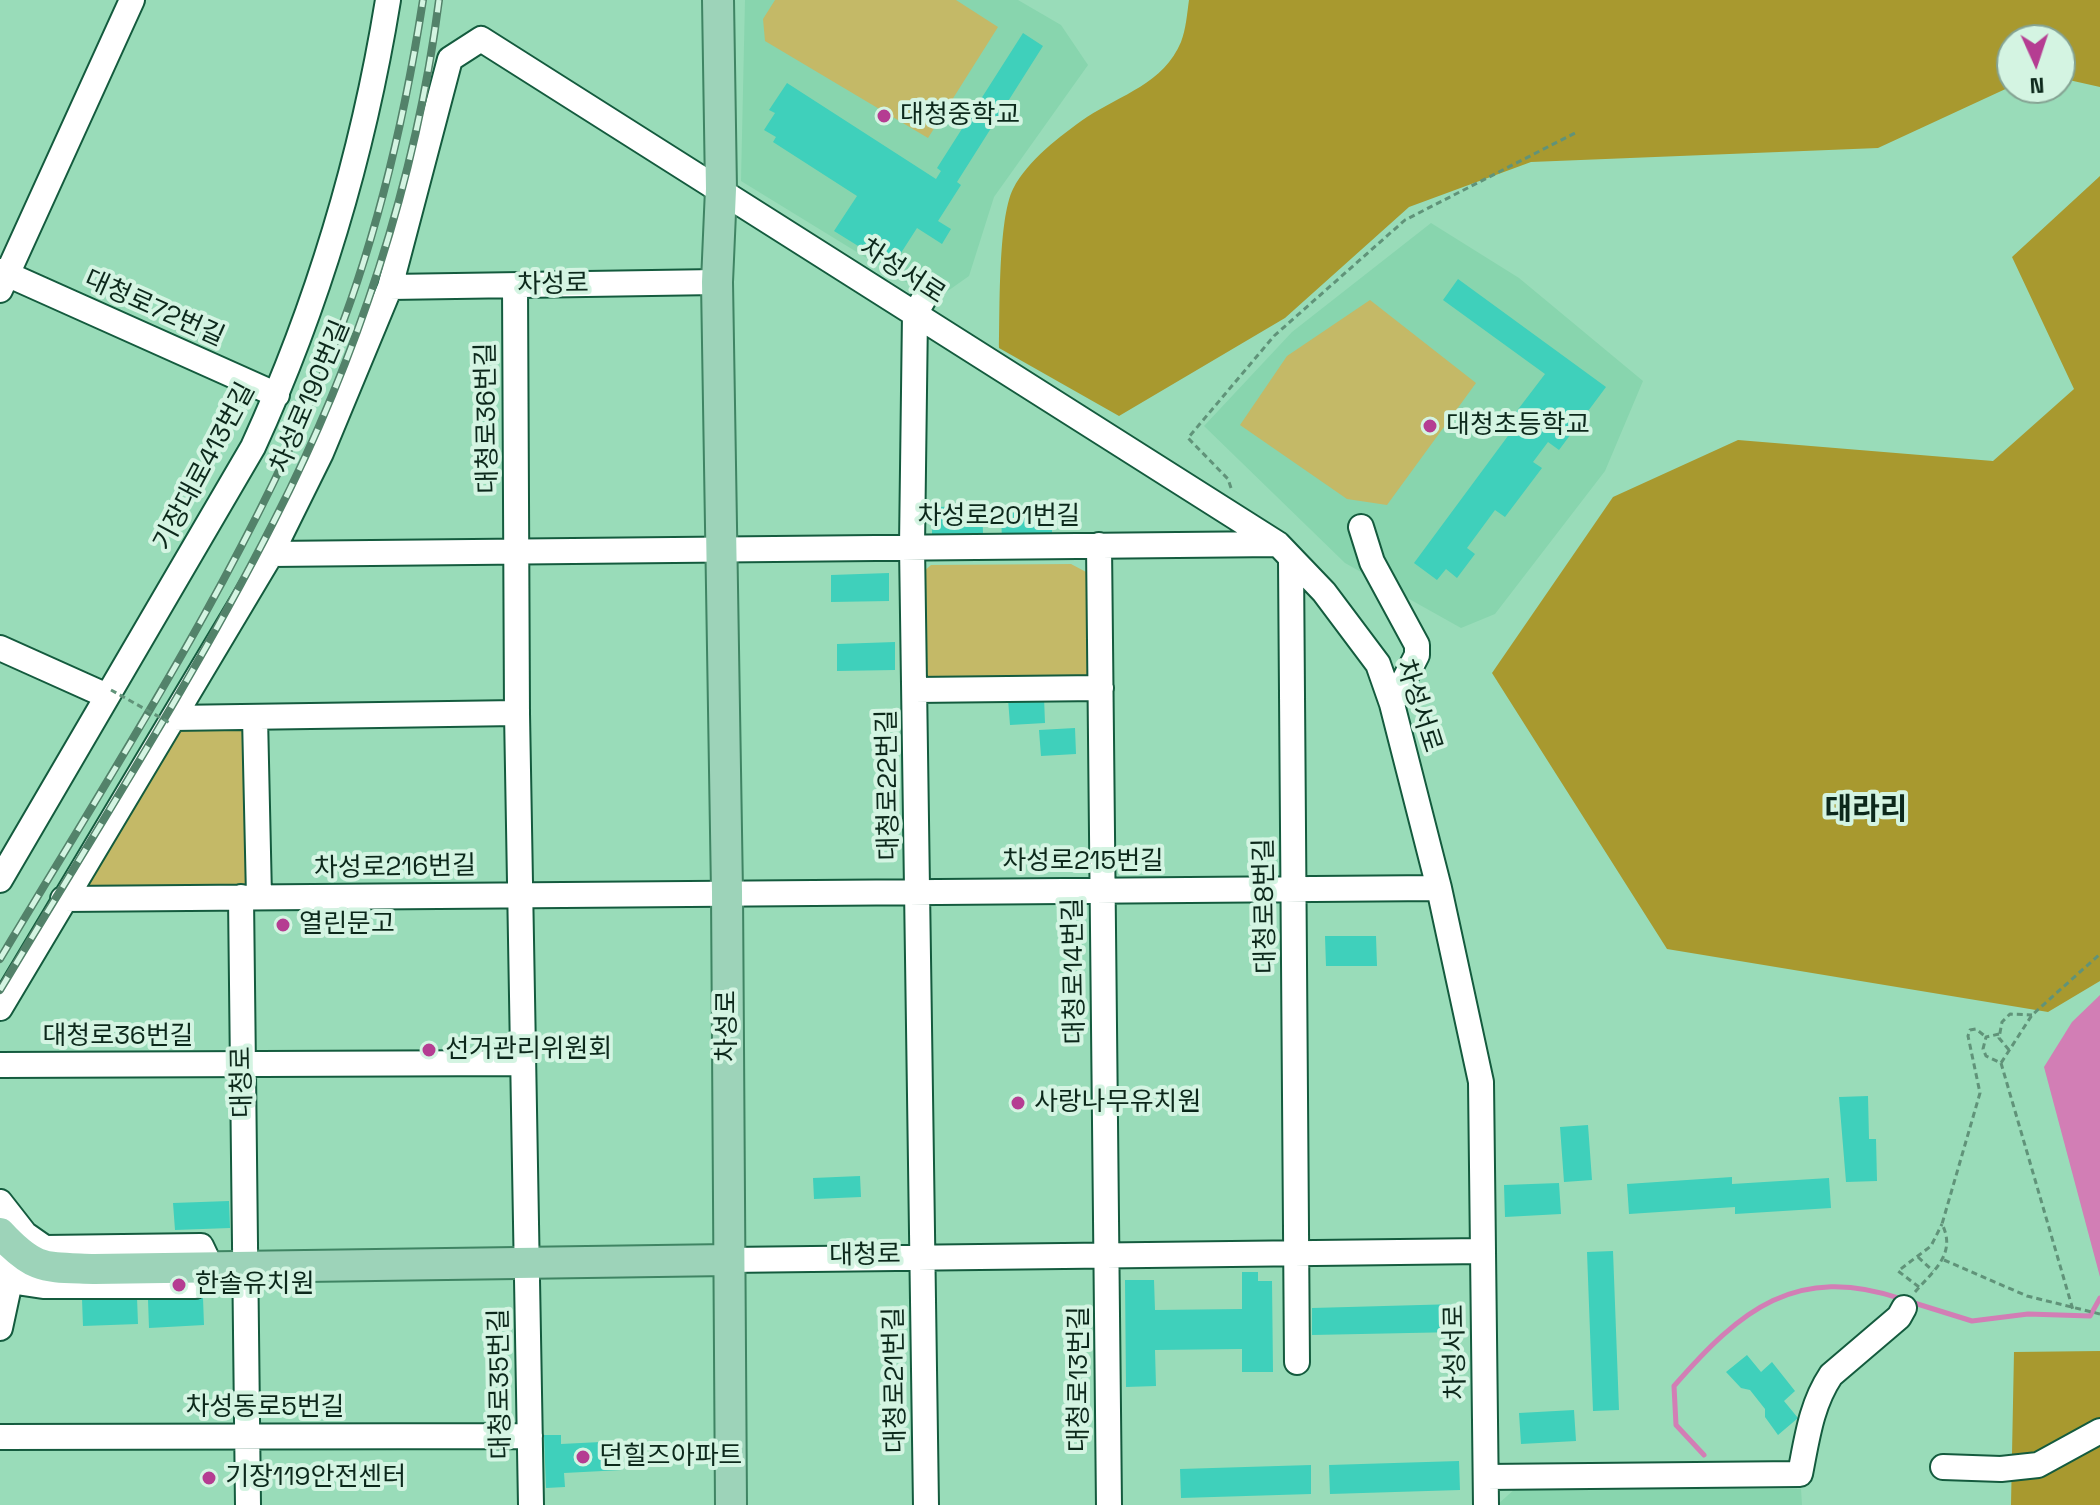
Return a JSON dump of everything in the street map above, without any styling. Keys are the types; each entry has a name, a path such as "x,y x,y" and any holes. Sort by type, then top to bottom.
{"main road":[{"name":"차성로","path":"718,0 721,189 717,282 727,892 731,1505"},
{"name":"대청로","path":"0,1233 24,1260 48,1267 94,1269 728,1260"}],"street":[{"name":"대청로72번길","path":"132,0 2,278 277,395"},
{"name":"기장대로413번길","path":"0,880 253,447 277,395 334,240 378,64 388,0"},
{"name":"차성로190번길","path":"0,1008 271,554 321,453 390,287 450,59 481,39 721,189"},
{"name":"차성서로","path":"721,189 819,241 921,304 1243,522 1284,552 1324,592 1378,664 1392,704 1439,888 1481,1082 1486,1505"},
{"name":"차성로","path":"390,287 717,282"},
{"name":"대청로36번길","path":"515,286 517,713 527,1263"},
{"name":"대청로22번길","path":"921,304 912,546 923,1255"},
{"path":"1361,527 1372,562 1417,645 1417,655 1392,704"},
{"name":"차성로201번길","path":"720,547 1099,545 1284,552"},
{"name":"대청로14번길","path":"1099,545 1107,1253"},
{"path":"271,554 720,547"},
{"name":"대청로8번길","path":"1284,552 1294,889 1297,1362"},
{"path":"0,648 109,693"},
{"path":"915,690 1101,688"},
{"path":"172,720 517,713"},
{"name":"대청로","path":"246,1267 243,1066 255,717"},
{"name":"차성로215번길","path":"727,892 1439,888"},
{"name":"차성로216번길","path":"63,899 727,892"},
{"name":"대청로36번길","path":"0,1065 523,1063"},
{"path":"0,1202 25,1234 45,1248 201,1246 211,1267 195,1286 43,1286 6,1272 0,1328"},
{"name":"대청로","path":"728,1260 923,1255 1483,1251"},
{"name":"대청로13번길","path":"1107,1253 1109,1505"},
{"name":"대청로21번길","path":"923,1255 926,1505"},
{"name":"대청로35번길","path":"527,1263 531,1505"},
{"path":"246,1267 248,1505"},
{"path":"1486,1477 1800,1474 1811,1414 1823,1387 1831,1375 1899,1317 1909,1300"},
{"path":"1943,1467 2001,1469 2038,1465 2100,1431"},
{"name":"차성동로5번길","path":"0,1437 530,1436"}],"path":[{"path":"1243,522 1228,479 1188,438 1274,336 1405,220 1575,133"},
{"path":"109,693 172,720"},
{"path":"2073,1310 2001,1063 2032,1015 2100,954"},
{"path":"2009,1050 2003,1046 1999,1034 2002,1022 2010,1014 2032,1015"},
{"path":"1919,1287 1898,1271 1931,1246 1942,1224 1980,1093 1968,1036 1970,1030 1976,1029 1986,1037"},
{"path":"1986,1037 1999,1034"},
{"path":"1986,1037 1983,1049 1986,1056 2001,1063"},
{"path":"1909,1300 1944,1260 1946,1233 1942,1224"},
{"path":"1917,1256 1933,1271"},
{"path":"1944,1260 2027,1296 2073,1310 2100,1314"}],"shaded area":[{"path":"745,0 1018,0 1061,25 1088,65 994,197 969,276 935,300 741,181"},
{"path":"775,0 956,0 998,27 928,138 765,41 763,19"},
{"path":"1189,0 2100,0 2100,87 2076,82 2076,24 1996,24 1996,93 1878,148 1531,162 1409,207 1285,318 1119,416 999,348 1001,266 1008,203 1019,178 1056,140 1087,117 1140,87 1164,68 1181,42"},
{"path":"2100,176 2100,981 2048,1012 1667,949 1492,673 1613,497 1738,440 1993,461 2074,389 2012,257"},
{"path":"1431,223 1519,278 1643,381 1605,471 1495,614 1461,628 1345,563 1204,426 1292,332"},
{"path":"1370,300 1476,383 1387,505 1347,499 1240,425 1287,356"},
{"path":"1071,564 1088,573 1091,677 925,680 922,573 931,565"},
{"path":"245,720 251,887 92,890 86,886 180,729"},
{"path":"2100,995 2100,1277 2044,1067 2072,1022"},
{"path":"2100,1351 2100,1505 2011,1505 2014,1352"},
{"path":"1516,1488 1801,1489 1802,1505 1497,1505"}],"building":[{"path":"1023,33 1043,46 957,182 961,185 938,221 951,229 942,244 917,228 892,267 834,231 857,196 773,142 776,137 764,130 775,113 769,110 787,83 936,179 941,171 937,168"},
{"path":"1458,279 1606,387 1559,450 1548,442 1533,462 1542,468 1505,517 1495,510 1467,548 1475,554 1457,578 1446,569 1437,580 1414,563 1519,421 1513,416 1545,374 1443,300"},
{"path":"982,506 983,533 932,534 932,507"},
{"path":"1052,512 1052,539 1002,541 1001,513"},
{"path":"889,573 889,601 831,602 831,575"},
{"path":"895,642 895,670 837,671 837,644"},
{"path":"1044,697 1045,723 1010,725 1008,699"},
{"path":"1075,728 1076,754 1041,756 1039,730"},
{"path":"1325,936 1376,936 1377,966 1326,966"},
{"path":"1868,1096 1869,1139 1876,1139 1877,1181 1846,1182 1839,1097"},
{"path":"1588,1125 1592,1180 1564,1182 1560,1127"},
{"path":"860,1176 861,1197 814,1199 813,1178"},
{"path":"1732,1177 1732,1184 1829,1178 1831,1208 1735,1214 1735,1207 1629,1214 1627,1184"},
{"path":"1559,1183 1561,1214 1505,1217 1504,1185"},
{"path":"229,1201 230,1228 175,1230 173,1203"},
{"path":"1613,1251 1619,1410 1593,1411 1587,1252"},
{"path":"1242,1272 1258,1272 1258,1281 1272,1281 1273,1372 1242,1372 1242,1349 1155,1350 1156,1386 1126,1387 1125,1280 1154,1280 1155,1310 1242,1309"},
{"path":"137,1297 138,1324 83,1326 82,1299"},
{"path":"203,1298 204,1325 149,1328 148,1300"},
{"path":"1457,1304 1458,1332 1312,1335 1312,1308"},
{"path":"1747,1355 1761,1372 1772,1362 1795,1391 1784,1401 1798,1418 1778,1435 1765,1417 1765,1409 1750,1390 1741,1388 1726,1372"},
{"path":"1574,1410 1576,1441 1521,1444 1519,1413"},
{"name":"던힐즈아파트","path":"544,1435 561,1435 561,1444 621,1441 622,1470 564,1473 565,1487 546,1488"},
{"path":"1459,1461 1460,1490 1330,1494 1329,1465"},
{"path":"1311,1465 1311,1494 1181,1498 1180,1469"}],"waterway":[{"path":"1704,1455 1676,1425 1674,1386 1723,1335 1747,1316 1773,1300 1801,1291 1831,1287 1864,1289 1902,1299"},
{"path":"1911,1302 1972,1321 2028,1314 2090,1316 2100,1298"}],"railway":[{"path":"0,959 217,592 294,439 345,318 374,229 407,92 423,0"},
{"path":"0,990 210,640 274,521 332,397 357,333 399,202 429,68 439,0"}],"place":[{"name":"대청중학교","path":"884,116"},
{"name":"대청초등학교","path":"1430,426"},
{"name":"열린문고","path":"283,925"},
{"name":"선거관리위원회","path":"429,1050"},
{"name":"사랑나무유치원","path":"1018,1103"},
{"name":"한솔유치원","path":"179,1285"},
{"name":"던힐즈아파트","path":"583,1457"},
{"name":"기장119안전센터","path":"209,1478"}],"district":[{"name":"대라리","path":"1866,811"}]}
